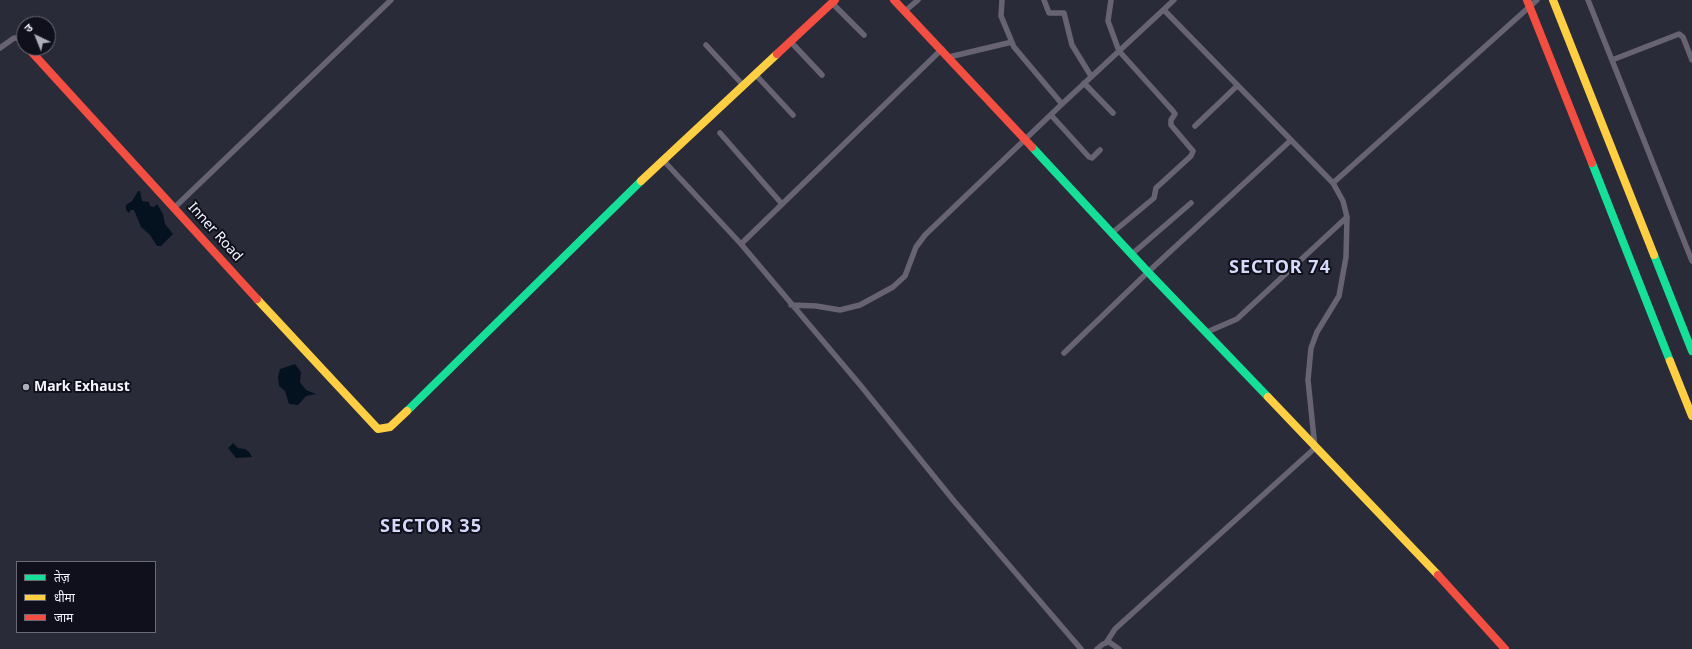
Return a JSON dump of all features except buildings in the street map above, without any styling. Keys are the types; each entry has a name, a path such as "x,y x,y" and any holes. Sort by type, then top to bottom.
{"street":[{"path":"175,207 391,0"},
{"path":"894,0 942,48 1025,141 1148,272 1207,332 1314,448 1440,577 1505,649"},
{"path":"905,11 918,0"},
{"path":"1002,0 1001,16 1012,42 1029,66 1062,104"},
{"path":"1044,0 1049,12 1064,13 1072,44 1091,76"},
{"path":"1111,0 1108,21 1119,51 1173,111 1175,114 1171,120 1171,125 1193,151 1191,156 1156,188 1154,198 1112,233"},
{"path":"791,305 816,306 840,310 860,305 893,287 905,276 916,247 926,234 1025,141 1091,76 1174,0"},
{"path":"1333,183 1528,4 1537,0"},
{"path":"1553,0 1692,351"},
{"path":"1588,0 1692,261"},
{"path":"864,35 833,1 664,160 741,244 861,386 954,501 1081,649"},
{"path":"1528,4 1692,416"},
{"path":"1164,10 1290,141 1333,183 1343,201 1347,217 1346,257 1339,296 1317,332 1311,348 1308,380 1314,448"},
{"path":"1612,60 1679,34 1683,38 1692,60"},
{"path":"0,48 16,39"},
{"path":"790,41 822,75"},
{"path":"949,57 1012,42"},
{"path":"706,46 743,85"},
{"path":"741,244 942,48"},
{"name":"Inner Road","path":"35,56 372,424 378,428 385,429 390,427 472,349 664,160"},
{"path":"755,74 793,115"},
{"path":"1084,83 1113,114"},
{"path":"1195,126 1237,86"},
{"path":"1051,115 1088,158 1092,158 1100,150"},
{"path":"720,133 782,204"},
{"path":"1064,353 1148,272 1290,141"},
{"path":"1132,254 1190,203"},
{"path":"1207,332 1237,319 1347,217"},
{"path":"1097,649 1106,643 1115,630 1314,448"},
{"path":"1106,643 1110,642 1119,649"}],"water":[{"path":"138,191 140,191 142,201 149,202 150,206 154,207 157,204 163,214 165,224 173,234 161,246 157,246 150,235 141,227 134,210 131,210 129,213 126,210 126,205 132,201"},
{"path":"295,364 301,372 300,382 306,390 316,394 306,396 298,405 289,404 285,391 279,386 278,377 280,369"},
{"path":"233,443 238,448 245,449 252,457 236,458 228,448"}],"traffic: fast":[{"path":"1032,147 1148,272 1268,397"},
{"path":"1592,163 1670,361"},
{"path":"407,411 641,181"},
{"path":"1654,255 1692,351"}],"traffic: slow":[{"path":"1553,0 1654,255"},
{"path":"641,181 777,54"},
{"path":"257,299 378,429 390,427 407,411"},
{"path":"1670,361 1692,416"},
{"path":"1268,397 1438,575"}],"traffic: jam":[{"path":"777,54 835,0"},
{"path":"894,0 1032,147"},
{"path":"1527,0 1592,163"},
{"path":"35,56 257,299"},
{"path":"1438,575 1505,649"}],"place":[{"name":"Mark Exhaust","path":"26,387"}],"district":[{"name":"SECTOR 74","path":"1280,268"},
{"name":"SECTOR 35","path":"431,527"}]}
